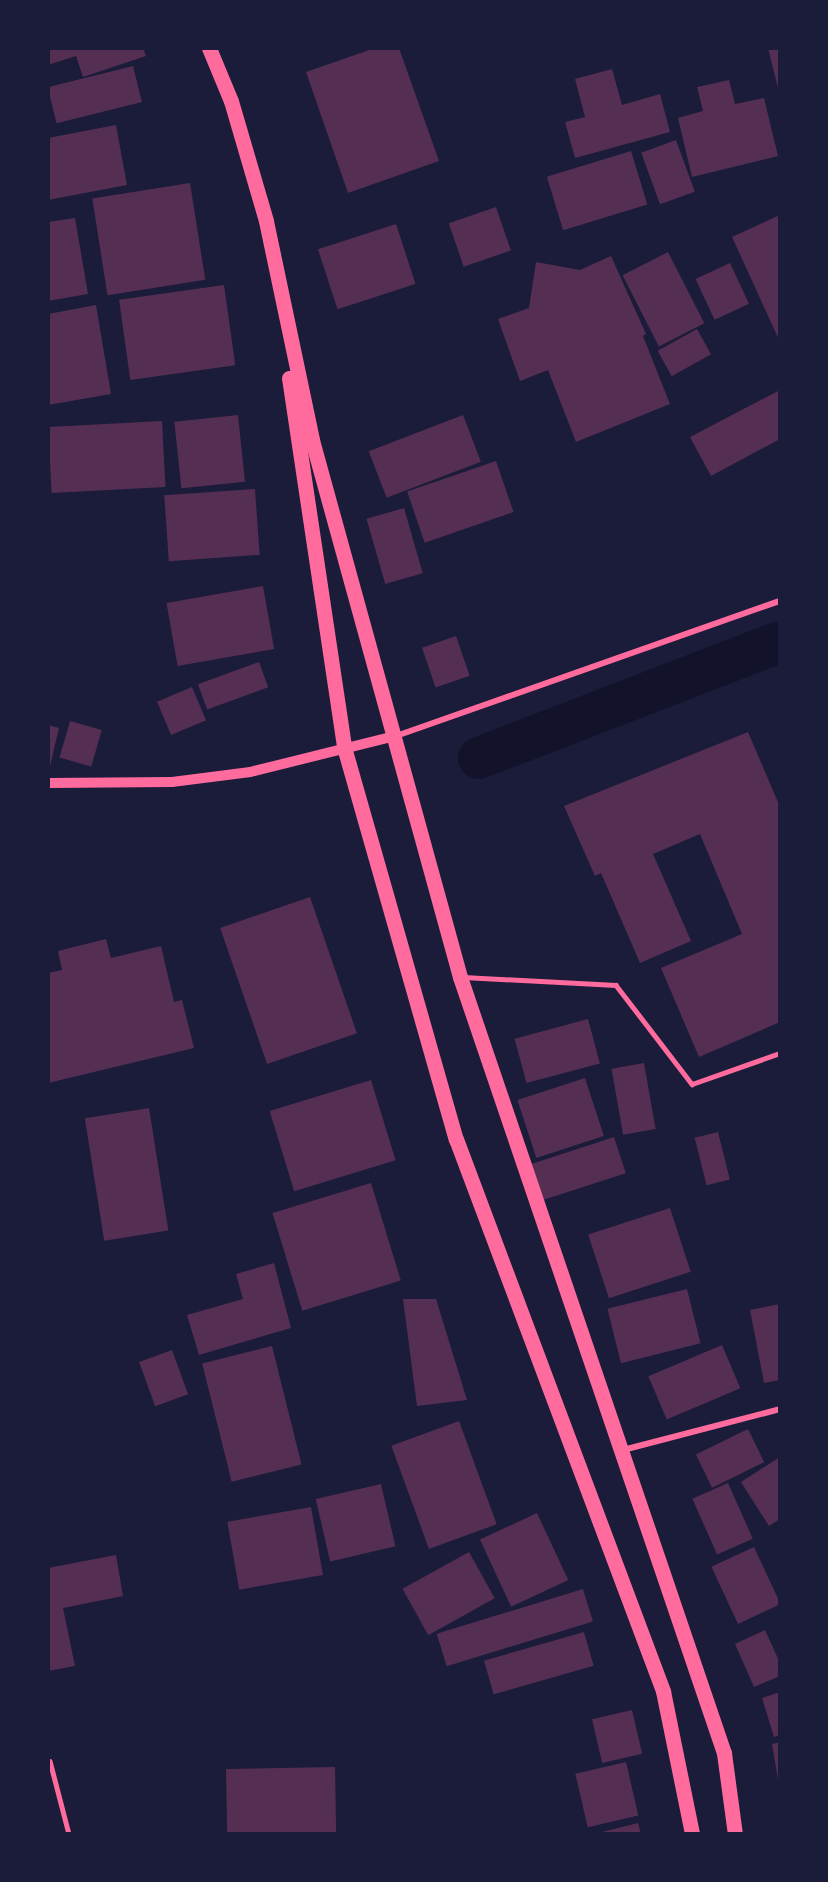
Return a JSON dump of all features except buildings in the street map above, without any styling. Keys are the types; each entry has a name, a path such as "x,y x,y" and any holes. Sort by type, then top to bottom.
{"main road":[{"path":"209,48 231,101 266,221 312,440 460,977 623,1450 724,1753 735,1834"},
{"path":"266,221 344,747 456,1139 663,1691 692,1834"}],"street":[{"path":"48,783 172,782 250,772 395,736 780,601"},
{"path":"623,1450 780,1409"}],"lane":[{"path":"460,977 616,986 692,1084 780,1053"},
{"path":"50,1761 69,1834"}],"waterway":[{"path":"479,758 780,642"}]}
